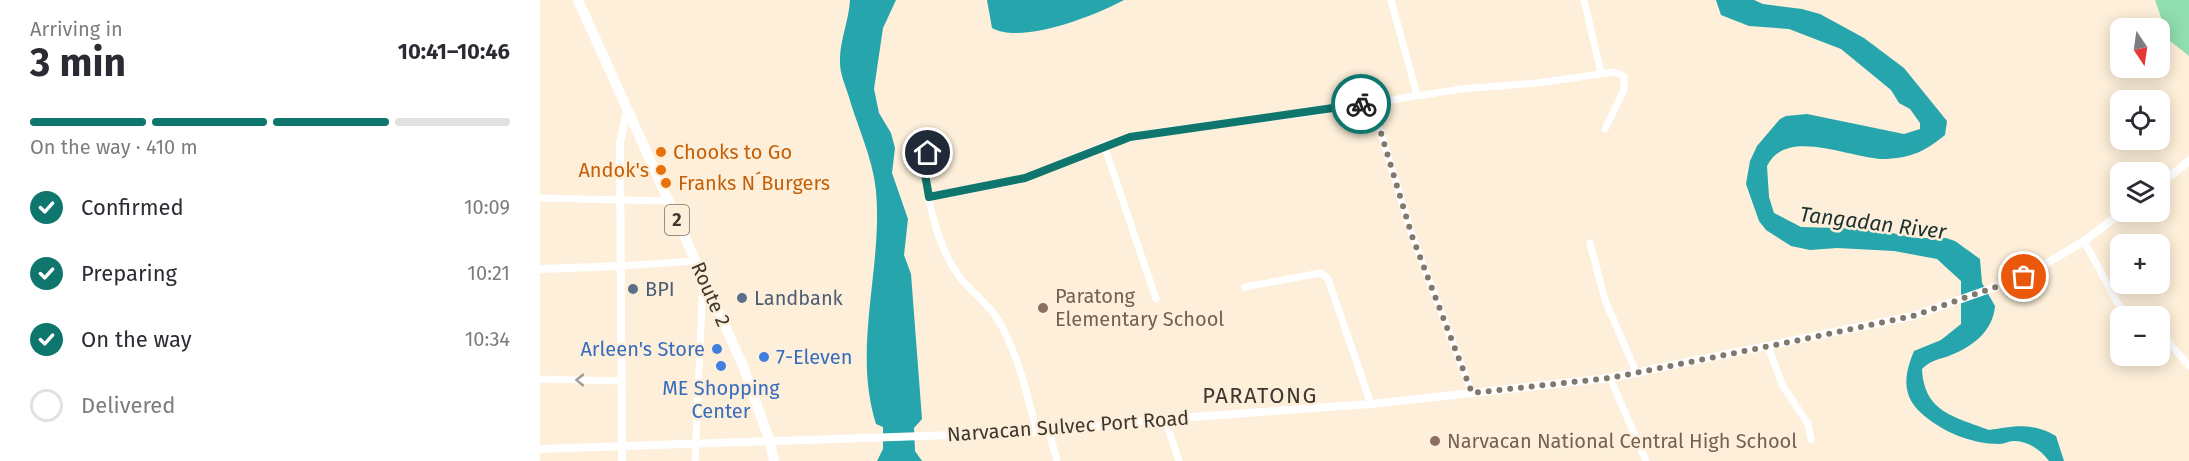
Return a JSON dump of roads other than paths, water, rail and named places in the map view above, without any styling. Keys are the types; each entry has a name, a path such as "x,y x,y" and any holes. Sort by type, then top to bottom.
{"highway":[{"name":"Route 2","path":"578,0 743,366 770,442 774,461"}],"street":[{"path":"1390,0 1417,95"},
{"path":"1584,0 1601,73"},
{"path":"929,197 1025,178 1104,145 1156,132 1417,95 1537,83 1601,73 1621,73 1626,79 1618,104 1605,129"},
{"path":"1372,103 1412,236 1472,393"},
{"path":"622,461 620,143 627,110"},
{"path":"1104,145 1156,298"},
{"path":"928,153 925,174 940,238 957,274 993,313 1007,337 1020,370 1037,432"},
{"path":"2170,176 2189,161"},
{"path":"540,198 668,201"},
{"name":"Narvacan Sulvec Port Road","path":"540,449 1037,432 1165,419 1371,404 1610,378 1913,316 1989,290 2044,267 2110,222"},
{"path":"2084,241 2120,306"},
{"path":"1590,243 1605,300 1637,374"},
{"path":"540,269 696,261"},
{"path":"1245,287 1322,273 1328,279 1371,404"},
{"path":"695,461 703,278"},
{"path":"2170,344 2189,366"},
{"path":"1768,347 1783,386 1808,424 1811,439"},
{"path":"1610,378 1646,461"},
{"path":"540,379 620,381"},
{"path":"1165,419 1179,461"},
{"path":"1049,431 1057,461"}],"water":[{"path":"850,0 896,0 883,28 874,89 879,113 891,133 895,148 892,173 908,219 904,255 911,274 922,419 914,428 915,451 922,461 877,461 883,449 883,427 876,424 869,395 867,366 867,337 876,249 876,191 868,154 840,67 841,47"},
{"path":"987,0 1124,0 1078,20 1040,31 1021,33 992,28"},
{"path":"1716,0 1754,0 1763,4 1802,9 1820,14 1864,38 1904,68 1947,121 1945,135 1925,149 1905,157 1873,158 1805,146 1790,148 1777,154 1767,166 1769,197 1774,213 1801,227 1872,229 1917,238 1946,238 1955,241 1980,259 1982,283 1995,306 1990,324 1972,344 1930,362 1922,369 1924,384 1935,404 1954,417 1989,430 2023,426 2056,436 2064,461 2049,461 2038,450 2023,442 2013,441 2002,444 1978,442 1956,435 1936,425 1913,404 1906,382 1908,367 1914,351 1941,340 1961,324 1961,281 1937,259 1894,251 1837,248 1810,250 1791,246 1766,230 1759,221 1746,184 1750,161 1757,146 1780,119 1786,116 1807,114 1904,134 1920,129 1920,123 1910,109 1899,103 1891,90 1841,49 1789,29 1749,26 1721,15"}],"place":[{"name":"Chooks to Go","path":"661,152"},
{"name":"Andok's","path":"661,170"},
{"name":"Franks N´Burgers","path":"666,183"},
{"name":"BPI","path":"633,289"},
{"name":"Landbank","path":"742,298"},
{"name":"Paratong Elementary School","path":"1043,308"},
{"name":"Arleen's Store","path":"717,349"},
{"name":"7-Eleven","path":"764,357"},
{"name":"ME Shopping Center","path":"721,366"},
{"name":"Narvacan National Central High School","path":"1435,441"}],"district":[{"name":"PARATONG","path":"1260,395"}],"water label":[{"name":"Tangadan River","path":"1873,223"}]}
